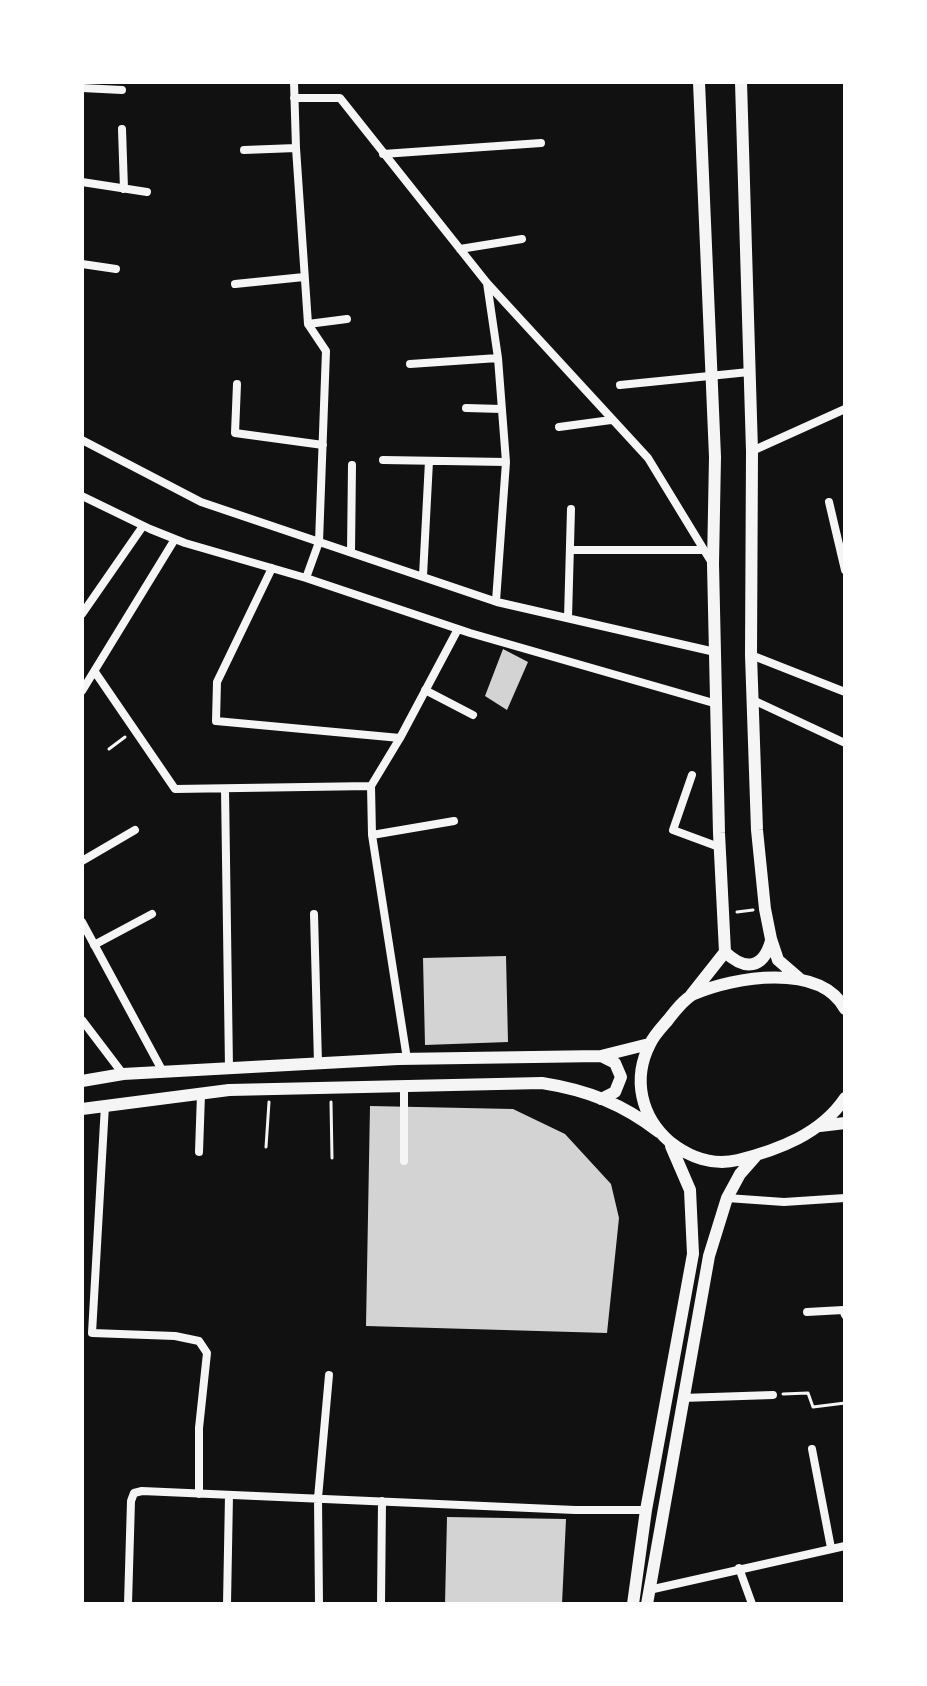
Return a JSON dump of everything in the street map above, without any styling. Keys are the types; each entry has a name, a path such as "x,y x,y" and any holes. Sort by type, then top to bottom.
{"main road":[{"path":"633,1604 646,1510 693,1254 690,1190 664,1136 643,1107 640,1081 649,1044 725,952 719,847 713,564 715,457 699,82"},
{"path":"741,82 752,451 751,655 757,830 771,939 778,960 800,979"},
{"path":"725,952 737,964 754,965 767,955 771,939"},
{"path":"691,995 741,981 776,977 800,979 821,987 841,1002 845,1009"},
{"path":"82,1081 123,1074 318,1063 601,1056 649,1044"},
{"path":"601,1056 615,1063 621,1077 615,1092 601,1099"},
{"path":"82,1109 201,1094 270,1090 542,1083 567,1087 635,1113 684,1153 708,1161 728,1163 757,1156 820,1126 837,1111 845,1098"},
{"path":"820,1126 845,1123"},
{"path":"648,1597 709,1256 727,1198 740,1174 757,1156"}],"street":[{"path":"294,82 308,324 326,351 319,542 306,578"},
{"path":"82,88 122,90"},
{"path":"294,98 340,98 487,283 648,458 713,564"},
{"path":"122,129 124,189"},
{"path":"383,154 541,143"},
{"path":"244,150 296,148"},
{"path":"82,182 147,192"},
{"path":"460,249 522,239"},
{"path":"82,264 116,269"},
{"path":"235,284 304,277"},
{"path":"487,283 498,358 506,462 496,601"},
{"path":"308,324 347,319"},
{"path":"410,364 498,358"},
{"path":"620,385 749,372"},
{"path":"237,384 235,433 323,445"},
{"path":"466,408 502,409"},
{"path":"752,451 845,410"},
{"path":"559,427 611,420"},
{"path":"82,440 201,502 319,542 496,601 715,652"},
{"path":"383,460 506,462"},
{"path":"423,576 429,461"},
{"path":"351,552 352,465"},
{"path":"82,496 175,539 306,578 458,629 717,704"},
{"path":"829,502 845,570"},
{"path":"568,618 571,509"},
{"path":"82,614 143,526"},
{"path":"82,691 175,539"},
{"path":"570,550 703,550"},
{"path":"272,568 217,682 216,721 400,738"},
{"path":"407,1059 372,835 371,786 458,629"},
{"path":"751,655 845,692"},
{"path":"95,672 175,789 371,786"},
{"path":"425,690 473,715"},
{"path":"753,700 845,743"},
{"path":"692,775 673,830 719,847"},
{"path":"225,789 229,1068"},
{"path":"372,835 454,821"},
{"path":"82,861 135,830"},
{"path":"94,945 152,914"},
{"path":"314,914 318,1063"},
{"path":"82,922 163,1072"},
{"path":"82,1020 123,1074"},
{"path":"404,1086 404,1161"},
{"path":"199,1152 201,1094"},
{"path":"105,1105 92,1333 175,1336 199,1341 207,1353 199,1428 199,1494"},
{"path":"727,1198 784,1202 845,1198"},
{"path":"807,1312 843,1310 845,1315"},
{"path":"319,1604 318,1498 329,1375"},
{"path":"682,1398 773,1395"},
{"path":"812,1449 831,1548"},
{"path":"128,1604 131,1501 134,1493 142,1491 575,1510 646,1510"},
{"path":"227,1604 229,1495"},
{"path":"381,1604 382,1501"},
{"path":"648,1597 739,1568 845,1546"},
{"path":"739,1568 752,1604"}],"path":[{"path":"109,749 134,730"},
{"path":"723,913 765,909"},
{"path":"331,1088 332,1158"},
{"path":"266,1147 270,1090"},
{"path":"773,1395 808,1393 813,1407 845,1403"}],"building":[{"path":"503,649 528,662 507,710 485,696"},
{"path":"506,956 508,1042 425,1045 423,958"},
{"path":"370,1106 513,1109 565,1134 611,1184 619,1218 607,1333 366,1326"},
{"path":"447,1517 566,1519 562,1604 445,1604"}]}
